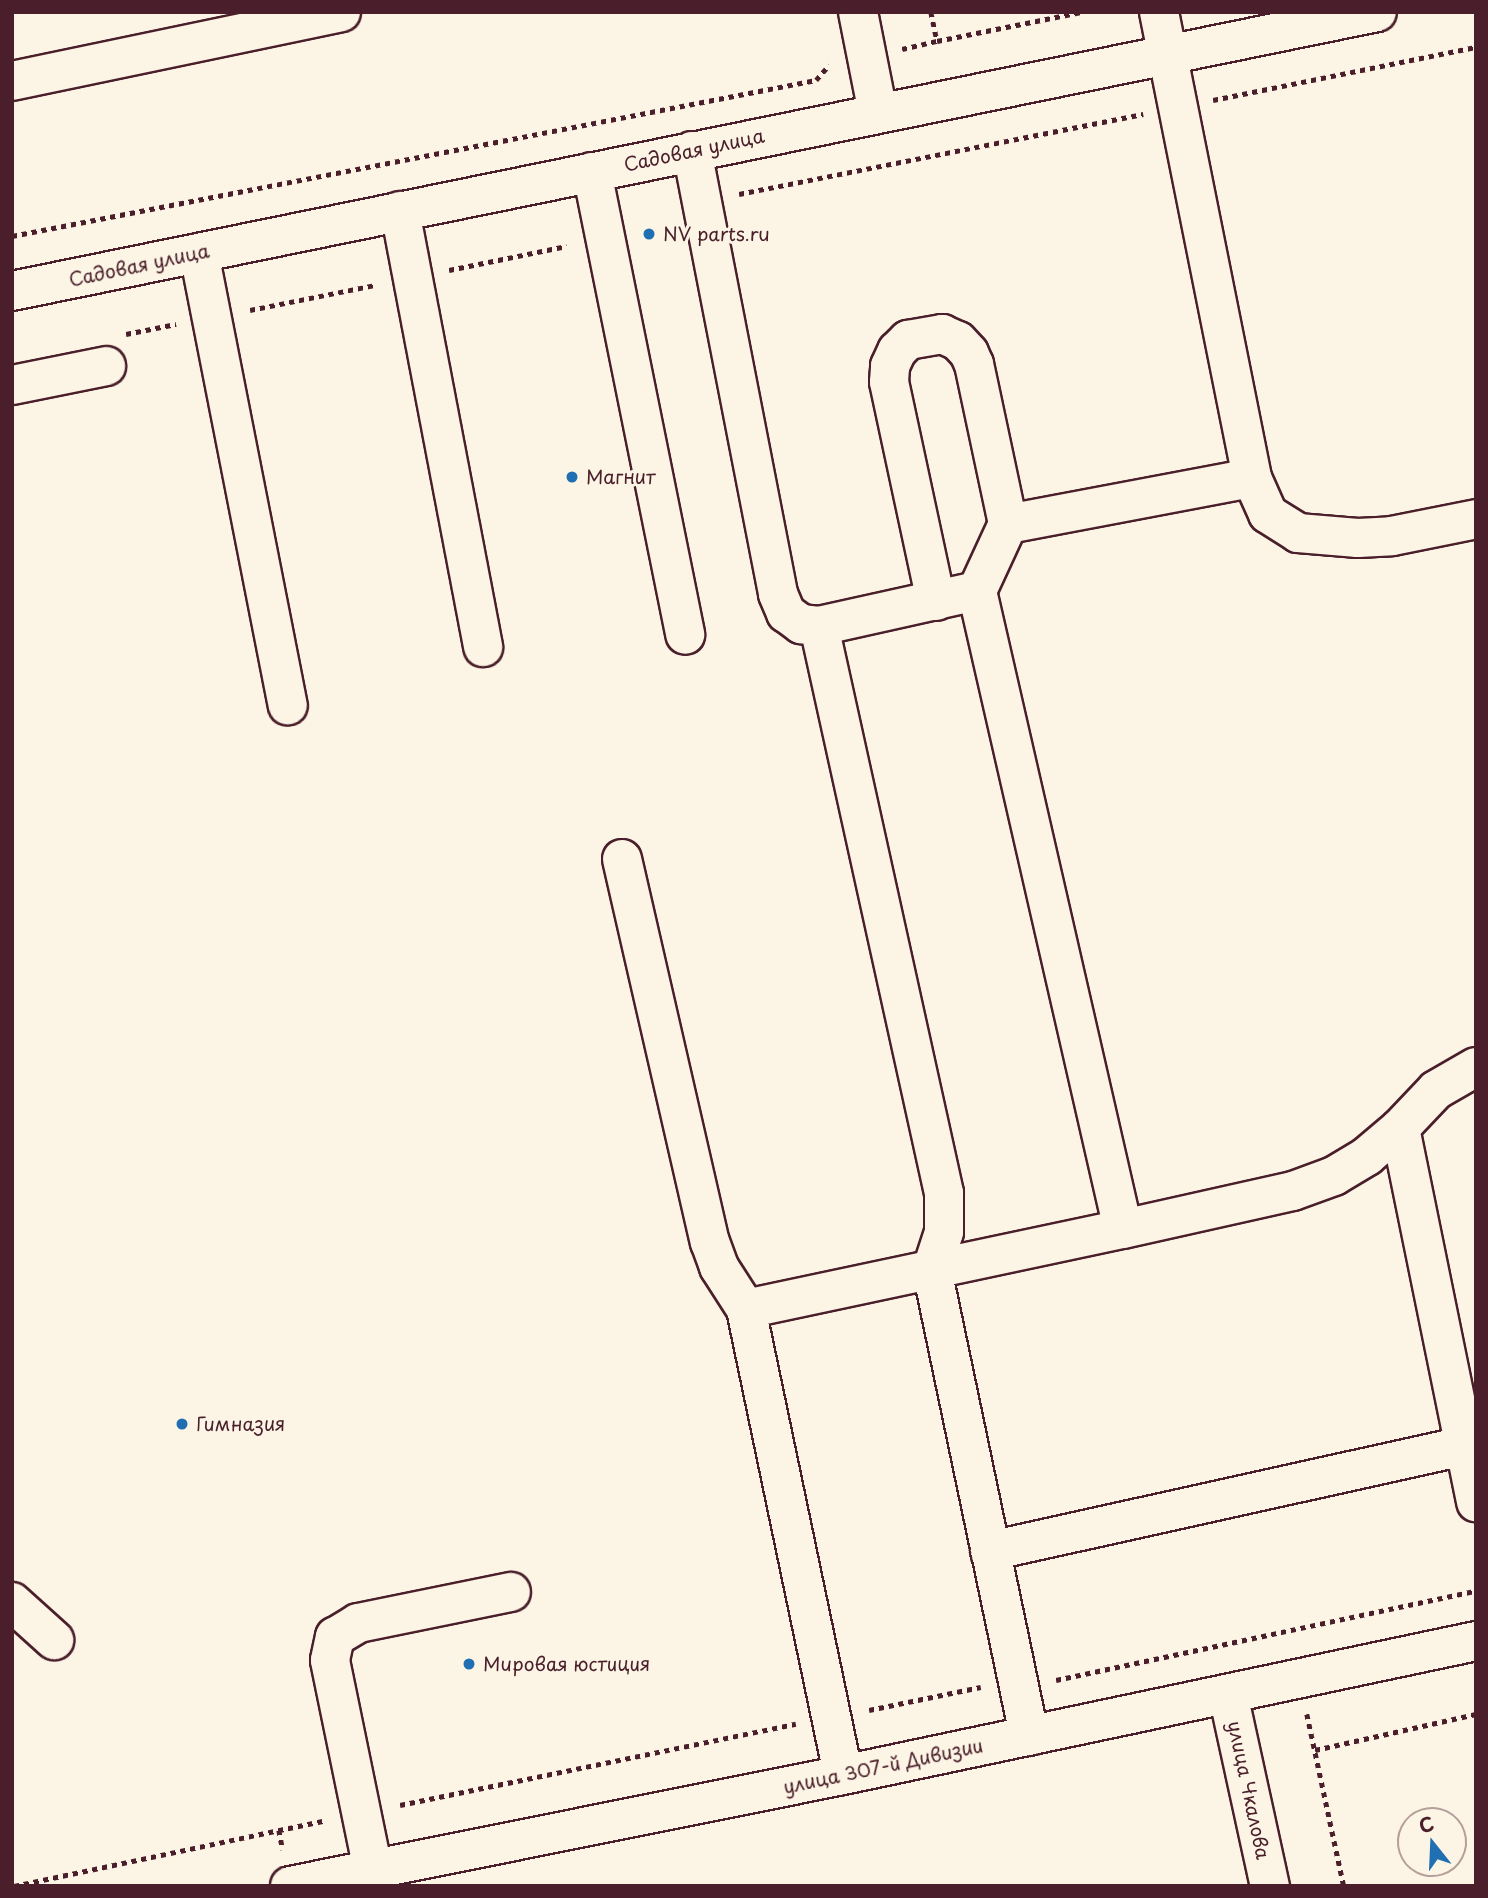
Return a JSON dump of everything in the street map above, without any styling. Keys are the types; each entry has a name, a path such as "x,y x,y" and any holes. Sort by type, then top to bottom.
{"street":[{"path":"12,81 341,12"},
{"path":"858,12 878,113"},
{"path":"1159,12 1252,478 1268,514 1298,533 1358,538 1392,536 1476,519"},
{"name":"Садовая улица","path":"12,291 1168,54 1306,19 1377,12"},
{"path":"692,150 778,594 786,612 801,624 819,626 976,591"},
{"path":"593,172 685,635"},
{"path":"400,211 483,647"},
{"path":"199,253 288,705"},
{"path":"936,601 889,382 890,366 897,351 908,340 942,334 958,341 969,353 974,364 1008,524 976,591 1123,1229"},
{"path":"12,385 112,351"},
{"path":"1008,524 1252,478"},
{"path":"819,626 944,1194 944,1232 932,1270 1030,1736"},
{"path":"622,859 710,1242 719,1267 746,1310 843,1775"},
{"path":"746,1310 1293,1191 1334,1176 1367,1156 1400,1128 1436,1090 1476,1067"},
{"path":"1400,1128 1476,1502"},
{"path":"990,1551 1464,1446"},
{"path":"373,1870 330,1660 335,1637 358,1623 511,1592"},
{"path":"12,1602 54,1640"},
{"name":"улица 307-й Дивизии","path":"290,1886 843,1775 1476,1641"},
{"name":"улица Чкалова","path":"1228,1694 1270,1886"}],"path":[{"path":"931,12 937,41 1081,12"},
{"path":"701,195 732,196 1476,47"},
{"path":"12,236 816,80"},
{"path":"112,351 212,317 580,243 603,225"},
{"path":"14,1886 993,1685 1040,1684 1476,1591"},
{"path":"1290,1631 1344,1886"},
{"path":"1315,1750 1476,1714"}],"place":[{"name":"NV parts.ru","path":"649,234"},
{"name":"Магнит","path":"572,477"},
{"name":"Гимназия","path":"182,1424"},
{"name":"Мировая юстиция","path":"469,1664"}]}
